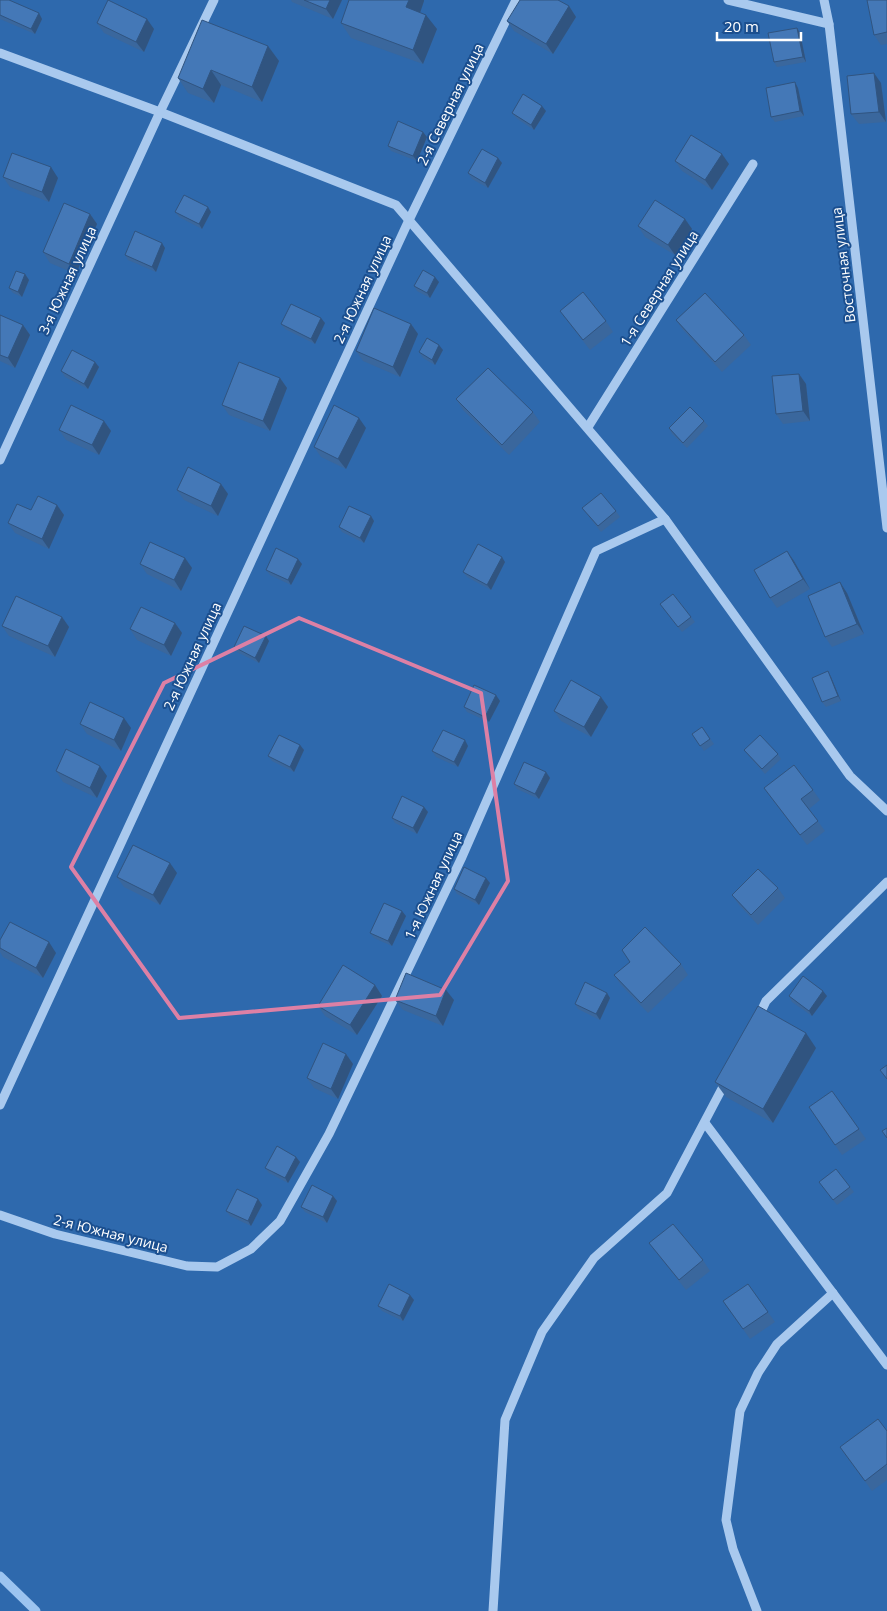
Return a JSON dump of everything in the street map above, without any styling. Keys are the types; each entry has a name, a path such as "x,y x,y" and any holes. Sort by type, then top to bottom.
{"street":[{"name":"3-я Южная улица","path":"0,460 160,112 214,0"},
{"name":"2-я Северная улица","path":"410,220 516,0"},
{"path":"728,0 829,24"},
{"name":"Восточная улица","path":"824,0 829,24 887,528"},
{"path":"0,53 160,112 396,205 666,519 850,776 887,811"},
{"name":"1-я Северная улица","path":"588,427 753,164"},
{"name":"2-я Южная улица","path":"0,1105 410,220"},
{"name":"1-я Южная улица","path":"217,1267 251,1249 280,1221 329,1134 462,857 596,551 666,519"},
{"path":"753,1028 766,1002 887,882"},
{"path":"493,1611 505,1420 542,1332 594,1258 667,1192 731,1071"},
{"path":"705,1123 887,1365"},
{"name":"2-я Южная улица","path":"0,1215 55,1234 177,1264 217,1267"},
{"path":"757,1611 733,1549 726,1520 740,1411 758,1372 777,1344 833,1293"}],"highlighted area":[{"path":"299,618 481,693 508,881 440,995 179,1018 71,867 164,683"}],"shaded area":[{"path":"0,0 887,0 887,1611 0,1611"}],"building":[{"path":"0,0 9,0 39,13 31,29 0,15"},
{"path":"108,0 147,19 136,42 97,23"},
{"path":"304,0 330,0 326,9"},
{"path":"349,0 409,0 406,7 426,15 413,50 341,23"},
{"path":"520,0 558,0 569,6 546,44 507,21"},
{"path":"867,0 887,0 887,32 874,35"},
{"path":"202,20 268,46 252,87 211,70 203,89 178,78"},
{"path":"797,28 803,57 774,62 768,33"},
{"path":"874,73 879,112 851,114 847,76"},
{"path":"795,82 800,111 771,117 766,88"},
{"path":"523,94 542,106 531,125 512,113"},
{"path":"398,121 423,132 413,156 388,146"},
{"path":"691,135 722,154 705,180 675,161"},
{"path":"482,149 498,158 485,183 468,173"},
{"path":"12,153 51,167 42,192 3,177"},
{"path":"184,195 208,207 199,224 175,212"},
{"path":"655,200 685,219 668,245 638,226"},
{"path":"64,203 90,214 69,264 43,252"},
{"path":"135,231 162,243 152,267 125,255"},
{"path":"423,270 435,277 427,293 414,286"},
{"path":"16,271 25,274 18,292 9,288"},
{"path":"583,292 606,321 583,340 560,311"},
{"path":"705,293 744,335 715,362 676,320"},
{"path":"291,304 321,318 311,339 281,324"},
{"path":"374,308 411,324 393,367 356,351"},
{"path":"0,315 23,325 8,358 0,355"},
{"path":"427,338 439,345 432,360 419,352"},
{"path":"72,350 95,362 84,384 61,371"},
{"path":"239,362 280,378 263,421 222,405"},
{"path":"488,368 533,412 502,445 456,399"},
{"path":"799,374 803,411 776,414 772,376"},
{"path":"71,405 104,421 92,445 59,430"},
{"path":"334,405 359,418 338,459 314,447"},
{"path":"690,407 704,421 683,443 669,428"},
{"path":"188,467 221,484 211,506 177,490"},
{"path":"601,493 616,511 598,526 582,508"},
{"path":"38,496 57,505 42,539 8,523 17,504 31,510"},
{"path":"349,506 371,516 360,538 339,527"},
{"path":"150,542 185,558 174,580 140,564"},
{"path":"478,544 502,557 487,585 463,572"},
{"path":"276,548 298,559 288,580 266,570"},
{"path":"787,551 803,579 770,598 754,570"},
{"path":"840,582 857,624 825,637 808,596"},
{"path":"673,594 691,617 678,627 660,604"},
{"path":"16,596 62,617 48,646 2,626"},
{"path":"141,607 175,623 164,645 130,629"},
{"path":"244,626 266,636 255,658 234,647"},
{"path":"828,671 838,696 822,702 812,678"},
{"path":"571,680 601,697 584,727 554,711"},
{"path":"474,685 496,695 485,717 464,707"},
{"path":"90,702 124,718 114,740 80,724"},
{"path":"702,727 710,739 700,746 692,734"},
{"path":"443,730 465,740 454,762 432,751"},
{"path":"279,735 300,745 290,767 268,756"},
{"path":"760,735 778,754 762,769 744,750"},
{"path":"66,749 100,766 90,788 56,771"},
{"path":"524,762 546,772 535,794 514,784"},
{"path":"794,765 813,790 801,799 818,821 800,835 764,788"},
{"path":"402,796 424,807 413,828 392,818"},
{"path":"133,845 170,863 153,895 117,877"},
{"path":"464,867 486,878 475,900 454,889"},
{"path":"758,869 778,888 751,915 732,895"},
{"path":"384,903 402,911 388,941 370,933"},
{"path":"10,922 49,942 36,968 0,948 0,940"},
{"path":"645,927 681,964 641,1003 614,975 630,962 622,950"},
{"path":"343,965 375,985 350,1025 318,1006"},
{"path":"406,973 446,990 436,1016 395,1000"},
{"path":"803,976 823,991 809,1011 789,996"},
{"path":"585,982 607,993 596,1014 575,1004"},
{"path":"758,1006 806,1033 763,1109 715,1082"},
{"path":"323,1043 346,1054 331,1089 307,1078"},
{"path":"887,1065 887,1079 880,1070"},
{"path":"832,1091 859,1129 835,1145 809,1107"},
{"path":"887,1128 887,1138 882,1131"},
{"path":"277,1146 296,1157 285,1178 265,1168"},
{"path":"836,1169 850,1187 833,1200 819,1182"},
{"path":"312,1185 333,1196 323,1217 301,1207"},
{"path":"237,1189 258,1199 248,1221 226,1211"},
{"path":"673,1224 703,1260 679,1280 649,1243"},
{"path":"389,1284 410,1295 400,1316 378,1306"},
{"path":"748,1284 768,1312 743,1329 723,1301"},
{"path":"878,1419 887,1431 887,1464 865,1481 840,1447"}],"waterway":[{"path":"0,1576 36,1611"}]}
